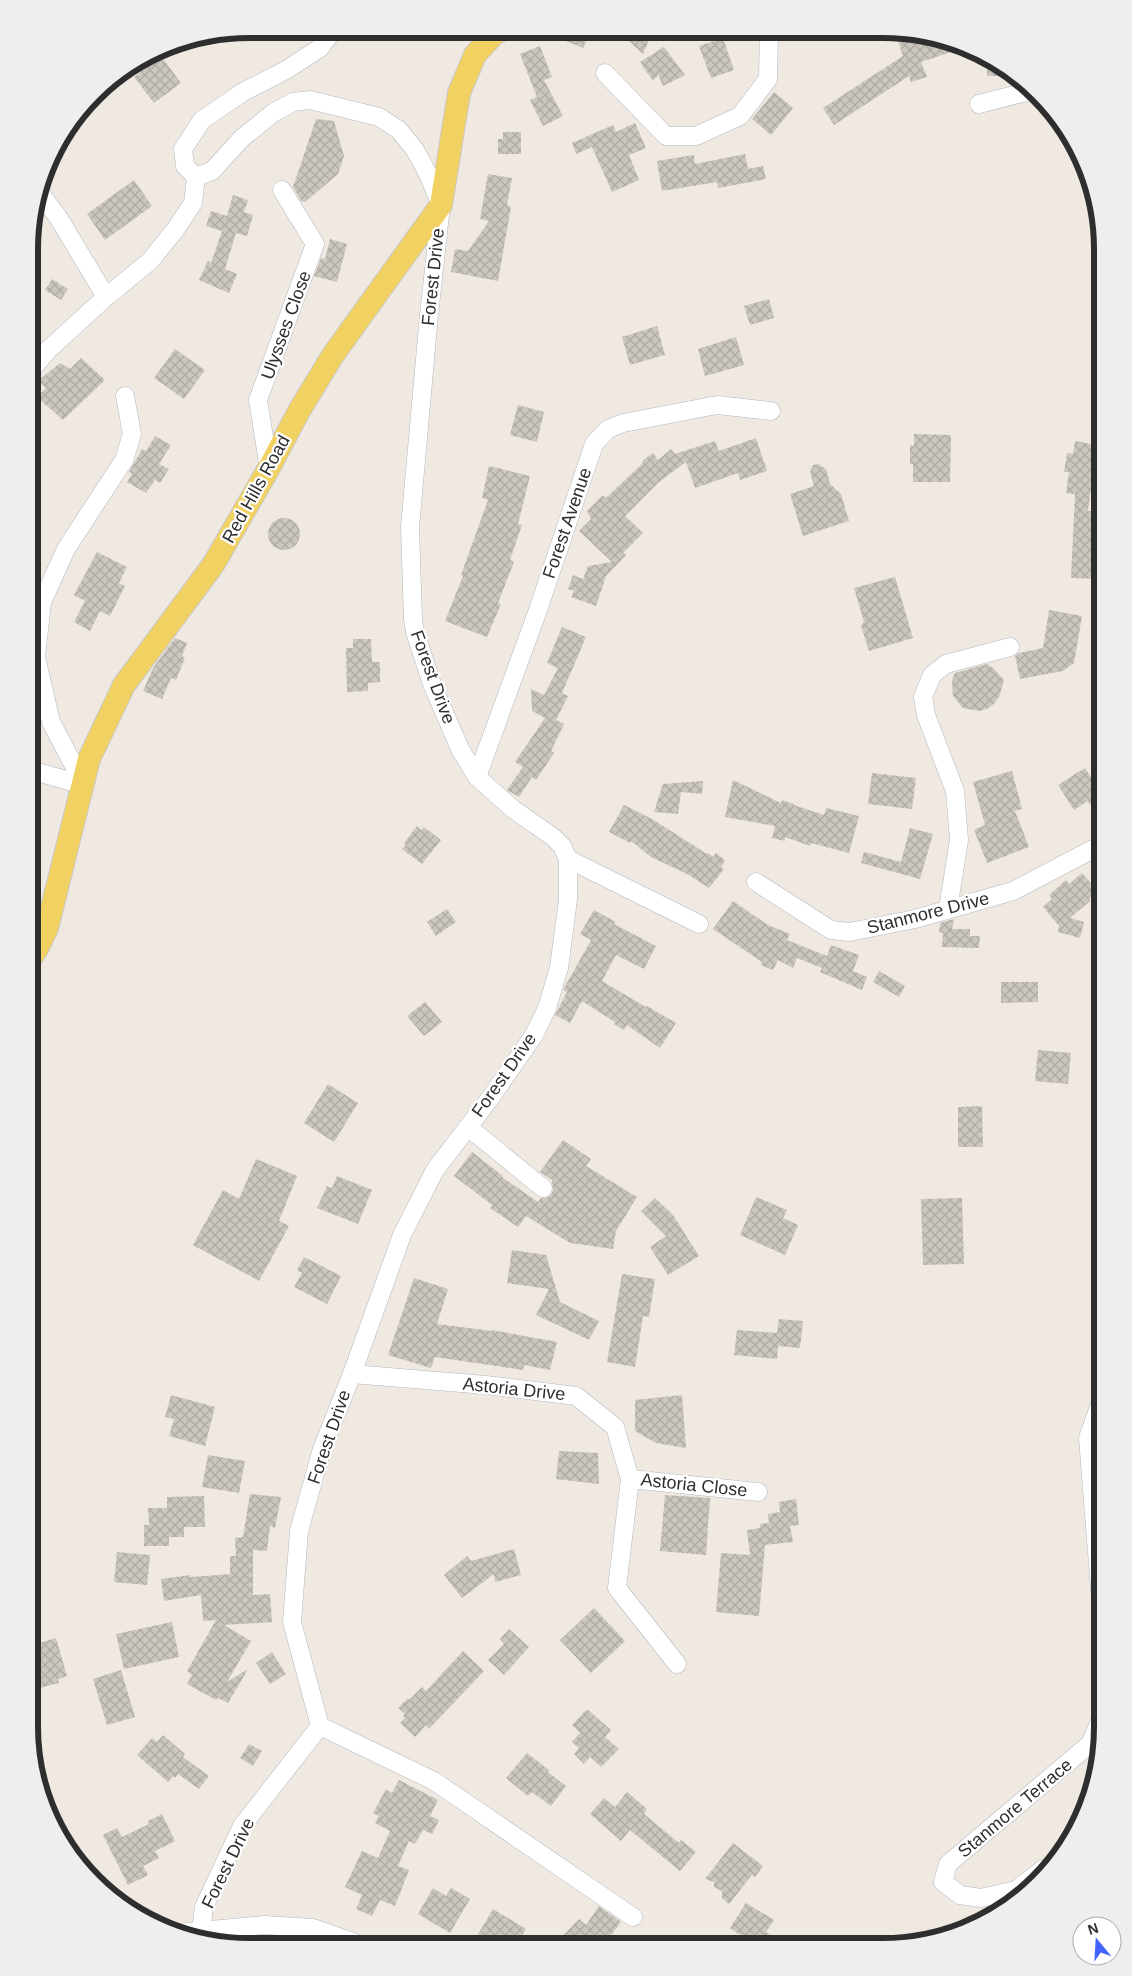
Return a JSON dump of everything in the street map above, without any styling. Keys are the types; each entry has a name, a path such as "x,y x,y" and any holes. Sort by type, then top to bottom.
{"main road":[{"name":"Red Hills Road","path":"38,947 47,928 89,759 124,685 213,565 270,468 299,411 333,355 441,205 459,93 475,56 491,38"}],"street":[{"path":"196,177 185,166 184,149 202,120 243,92 286,70 320,48 327,38"},
{"path":"605,73 666,136 696,136 740,116 768,79 769,38"},
{"path":"979,104 1025,92"},
{"path":"196,177 212,170 242,138 273,113 293,102 310,100 379,117 399,130 416,150 441,205"},
{"path":"38,361 48,349 106,297 150,261 175,230 193,202 196,177"},
{"name":"Ulysses Close","path":"270,468 258,400 315,244 282,190"},
{"path":"44,199 58,217 106,297"},
{"name":"Forest Drive","path":"201,1933 204,1907 242,1826 320,1726 292,1622 299,1531 322,1449 352,1374 402,1235 435,1170 534,1035 547,1008 559,968 568,899 568,858 562,846 554,837 513,809 477,777 460,749 432,684 415,632 410,527 428,324 441,205"},
{"path":"38,639 42,602 66,549 124,460 132,434 125,396"},
{"name":"Forest Avenue","path":"477,777 538,610 594,444 608,429 623,423 717,405 770,411"},
{"path":"948,909 959,840 955,791 926,715 923,697 932,675 946,664 1010,647"},
{"path":"38,666 51,722 84,784"},
{"path":"38,772 84,784"},
{"name":"Stanmore Drive","path":"756,882 831,930 850,932 915,919 1013,891 1094,849"},
{"path":"568,858 699,924"},
{"path":"468,1127 543,1188"},
{"name":"Astoria Drive","path":"352,1374 486,1385 576,1396 615,1427 630,1479 617,1588 678,1664"},
{"path":"1094,1421 1088,1438 1094,1503"},
{"name":"Astoria Close","path":"630,1479 758,1492"},
{"path":"320,1726 434,1781 633,1917"},
{"name":"Stanmore Terrace","path":"1029,1880 1016,1890 981,1898 960,1895 943,1882 948,1864 1091,1743 1094,1735"},
{"path":"205,1933 264,1925 313,1928 341,1938"}],"building":[{"path":"558,38 588,38 583,48"},
{"path":"626,38 650,38 643,54"},
{"path":"723,38 734,70 711,78 699,46"},
{"path":"911,39 950,49 951,52 921,62 927,77 911,82 909,76 834,125 823,108 903,56 898,41"},
{"path":"540,46 552,77 544,80 563,116 543,126 530,100 537,97 520,54"},
{"path":"664,47 685,75 663,86 658,75 653,81 640,62"},
{"path":"161,57 181,83 154,103 134,77"},
{"path":"987,65 1005,76 987,76"},
{"path":"774,92 793,108 771,135 752,119"},
{"path":"316,119 334,121 344,156 338,174 305,202 301,201 293,187"},
{"path":"635,123 646,148 629,155 639,180 612,192 592,147 576,154 572,143 613,125 616,132"},
{"path":"503,132 521,132 521,154 498,154 498,139 503,139"},
{"path":"745,154 748,169 763,166 766,179 718,188 717,182 662,191 657,161 694,155 695,164"},
{"path":"488,174 512,178 507,205 511,207 498,281 451,272 455,249 468,251 489,221 480,219"},
{"path":"134,180 152,206 105,240 87,214"},
{"path":"233,195 248,200 244,212 253,215 247,236 236,233 225,269 237,274 229,293 199,280 208,261 211,263 222,231 206,226 211,211 227,216"},
{"path":"330,239 347,244 337,282 314,276 321,258 325,259"},
{"path":"52,279 68,289 61,300 45,290"},
{"path":"769,299 774,318 750,325 744,306"},
{"path":"657,326 665,355 630,365 622,337"},
{"path":"736,337 744,365 705,376 698,349"},
{"path":"175,349 205,370 184,399 154,378"},
{"path":"81,358 105,380 63,420 38,398 46,388 38,381 60,363 70,369"},
{"path":"518,405 544,412 537,442 510,435"},
{"path":"914,434 951,435 950,482 913,482 913,464 910,464 910,445 914,446"},
{"path":"155,436 171,445 159,464 169,469 160,483 155,480 146,493 127,482 132,474 129,472 142,449 146,451"},
{"path":"756,438 767,471 740,480 738,473 695,488 686,462 659,482 625,516 643,533 623,553 626,555 606,576 596,606 571,597 574,591 568,589 573,575 583,579 588,566 612,562 579,531 591,519 587,511 603,495 606,498 643,463 642,461 653,453 658,460 671,449 675,454 715,441 719,451"},
{"path":"1075,441 1094,444 1094,467 1088,511 1094,511 1094,579 1071,578 1075,494 1066,493 1069,472 1064,472 1067,453 1073,454"},
{"path":"818,464 826,469 830,484 841,494 849,521 803,536 790,494 814,486 810,472 813,465"},
{"path":"489,466 530,476 518,524 522,525 510,560 514,562 498,603 501,604 487,637 445,621 463,576 461,575 488,500 482,498"},
{"path":"284,518 296,522 300,534 296,546 284,550 272,546 268,534 272,522"},
{"path":"97,552 127,567 119,583 125,586 110,616 100,611 90,631 74,622 85,601 74,595"},
{"path":"895,577 913,638 869,651 861,626 864,622 854,588"},
{"path":"1049,610 1082,616 1074,663 1063,671 1020,679 1015,656 1019,653 1043,648"},
{"path":"562,627 586,637 562,693 568,696 556,720 564,724 551,751 554,753 536,780 532,777 519,797 507,790 523,767 515,762 545,718 532,711 531,689 544,695 558,668 547,663"},
{"path":"175,638 187,643 182,656 185,658 176,680 171,678 162,699 143,691 153,668"},
{"path":"353,639 371,639 372,662 380,662 380,682 368,683 368,691 347,692 346,648 353,648"},
{"path":"987,664 1004,680 999,697 987,709 979,711 963,708 953,696 952,680 955,673"},
{"path":"1085,768 1094,782 1094,802 1090,805 1088,801 1074,810 1058,785"},
{"path":"1012,771 1022,809 1015,811 1029,847 987,863 974,830 985,825 973,782"},
{"path":"872,773 916,778 912,809 868,804"},
{"path":"733,780 781,803 782,800 824,815 826,808 859,816 849,853 811,843 810,846 785,837 785,841 772,838 775,826 725,817"},
{"path":"703,781 702,794 681,792 678,814 654,812 663,784"},
{"path":"624,805 652,819 707,854 713,857 716,853 725,860 721,867 724,869 709,888 687,874 651,857 631,841 630,843 609,832"},
{"path":"417,826 421,830 424,827 441,840 422,864 402,849 406,845 404,843"},
{"path":"910,828 933,834 920,879 861,863 864,852 901,862"},
{"path":"1082,873 1094,886 1094,895 1089,899 1090,901 1070,918 1084,922 1080,938 1058,932 1059,926 1043,907 1052,899 1049,895 1066,880 1069,884"},
{"path":"733,901 768,925 790,934 787,940 827,956 831,945 859,955 853,971 867,977 862,990 820,972 822,968 797,958 793,968 778,960 773,970 761,965 762,962 713,929"},
{"path":"447,909 456,922 436,936 427,922"},
{"path":"594,910 616,922 614,924 656,946 644,969 616,955 602,981 676,1023 660,1048 627,1025 624,1030 614,1024 615,1022 582,1001 570,1023 555,1015 567,992 563,990 591,940 580,934"},
{"path":"954,919 952,929 970,929 970,936 980,936 979,948 942,947 943,933 939,932 940,923"},
{"path":"879,971 905,986 899,997 873,982"},
{"path":"1001,982 1038,982 1038,1002 1001,1003"},
{"path":"425,1002 442,1022 424,1036 407,1016"},
{"path":"1038,1050 1071,1053 1068,1084 1035,1081"},
{"path":"328,1084 358,1103 334,1142 304,1123"},
{"path":"982,1106 983,1147 958,1147 958,1107"},
{"path":"563,1140 591,1159 586,1166 637,1197 616,1231 613,1249 570,1243 526,1216 518,1227 490,1208 492,1205 454,1176 472,1152 502,1177 538,1202 541,1198 551,1195 553,1190 552,1180 540,1172"},
{"path":"256,1159 297,1176 279,1221 289,1226 259,1281 193,1245 223,1190 239,1199"},
{"path":"337,1176 372,1190 358,1224 317,1208 327,1186 332,1188"},
{"path":"756,1197 787,1210 783,1218 798,1225 785,1255 740,1235"},
{"path":"655,1198 673,1215 699,1256 668,1275 650,1247 666,1236 641,1211"},
{"path":"962,1198 964,1264 923,1265 921,1199"},
{"path":"512,1250 546,1255 560,1302 599,1321 589,1340 536,1315 549,1289 507,1283"},
{"path":"304,1257 341,1276 327,1304 294,1287 302,1273 297,1270"},
{"path":"622,1274 655,1279 649,1317 643,1316 635,1367 607,1362"},
{"path":"414,1278 448,1289 437,1324 492,1330 557,1342 550,1370 524,1365 523,1370 435,1357 431,1368 388,1355"},
{"path":"779,1319 803,1321 800,1348 778,1346 777,1359 734,1355 737,1330 777,1333"},
{"path":"171,1395 215,1407 205,1446 169,1436 174,1419 165,1417"},
{"path":"682,1395 686,1448 656,1443 635,1431 635,1400"},
{"path":"559,1451 598,1453 599,1484 556,1479"},
{"path":"208,1455 245,1461 239,1493 202,1487"},
{"path":"250,1494 281,1497 275,1528 270,1526 267,1551 253,1550 253,1595 270,1594 272,1622 224,1625 251,1641 227,1682 248,1669 228,1703 218,1698 216,1700 187,1684 192,1675 187,1671 216,1620 203,1621 201,1595 164,1601 161,1579 190,1575 190,1577 230,1574 230,1556 236,1556 235,1538 243,1537"},
{"path":"665,1495 710,1498 706,1555 660,1551"},
{"path":"204,1496 205,1527 184,1527 184,1537 169,1537 169,1546 144,1546 144,1525 149,1525 148,1508 167,1508 167,1497"},
{"path":"796,1499 799,1525 790,1526 793,1542 765,1545 759,1616 716,1612 721,1553 750,1555 747,1530 760,1528 760,1524 769,1523 768,1514 780,1512 779,1502"},
{"path":"514,1549 521,1575 495,1582 494,1574 462,1598 444,1575 467,1556 471,1561"},
{"path":"117,1552 150,1555 147,1585 114,1582"},
{"path":"594,1608 625,1641 591,1673 560,1640"},
{"path":"172,1622 179,1657 124,1669 116,1634"},
{"path":"509,1629 529,1647 504,1675 488,1660 504,1644 500,1639"},
{"path":"56,1638 67,1676 58,1679 59,1683 38,1688 38,1643"},
{"path":"463,1651 484,1671 429,1729 426,1725 415,1737 400,1723 405,1718 403,1716 405,1714 398,1708 422,1687 426,1691"},
{"path":"272,1652 286,1674 270,1684 256,1663"},
{"path":"121,1670 135,1717 107,1725 93,1679"},
{"path":"587,1709 611,1730 605,1737 619,1749 601,1767 590,1757 584,1764 574,1754 579,1748 572,1742 580,1733 572,1725"},
{"path":"163,1735 185,1754 183,1757 209,1776 199,1789 178,1774 175,1778 173,1776 168,1782 137,1755 152,1738 157,1742"},
{"path":"249,1744 262,1751 253,1766 240,1758"},
{"path":"527,1753 566,1786 551,1806 532,1792 528,1796 506,1778"},
{"path":"399,1780 438,1800 430,1816 439,1820 432,1834 423,1830 415,1844 409,1841 398,1866 409,1870 395,1906 380,1900 372,1916 356,1909 362,1895 345,1887 362,1851 378,1858 390,1831 375,1823 379,1816 373,1813 386,1789 392,1793"},
{"path":"627,1792 647,1809 644,1814 679,1843 681,1840 696,1852 680,1871 630,1830 621,1841 590,1814 604,1798 615,1807"},
{"path":"162,1814 175,1841 155,1851 159,1858 143,1866 148,1875 128,1885 103,1835 117,1828 122,1837 149,1824 148,1821"},
{"path":"733,1843 763,1866 755,1877 752,1875 729,1904 722,1898 722,1891 714,1887 714,1882 705,1879"},
{"path":"433,1888 446,1896 451,1888 470,1899 450,1933 418,1914"},
{"path":"746,1903 774,1920 766,1932 776,1938 742,1938 730,1928"},
{"path":"599,1906 621,1922 609,1938 561,1938 579,1919 586,1925"},
{"path":"493,1909 526,1929 521,1938 476,1938"}]}
